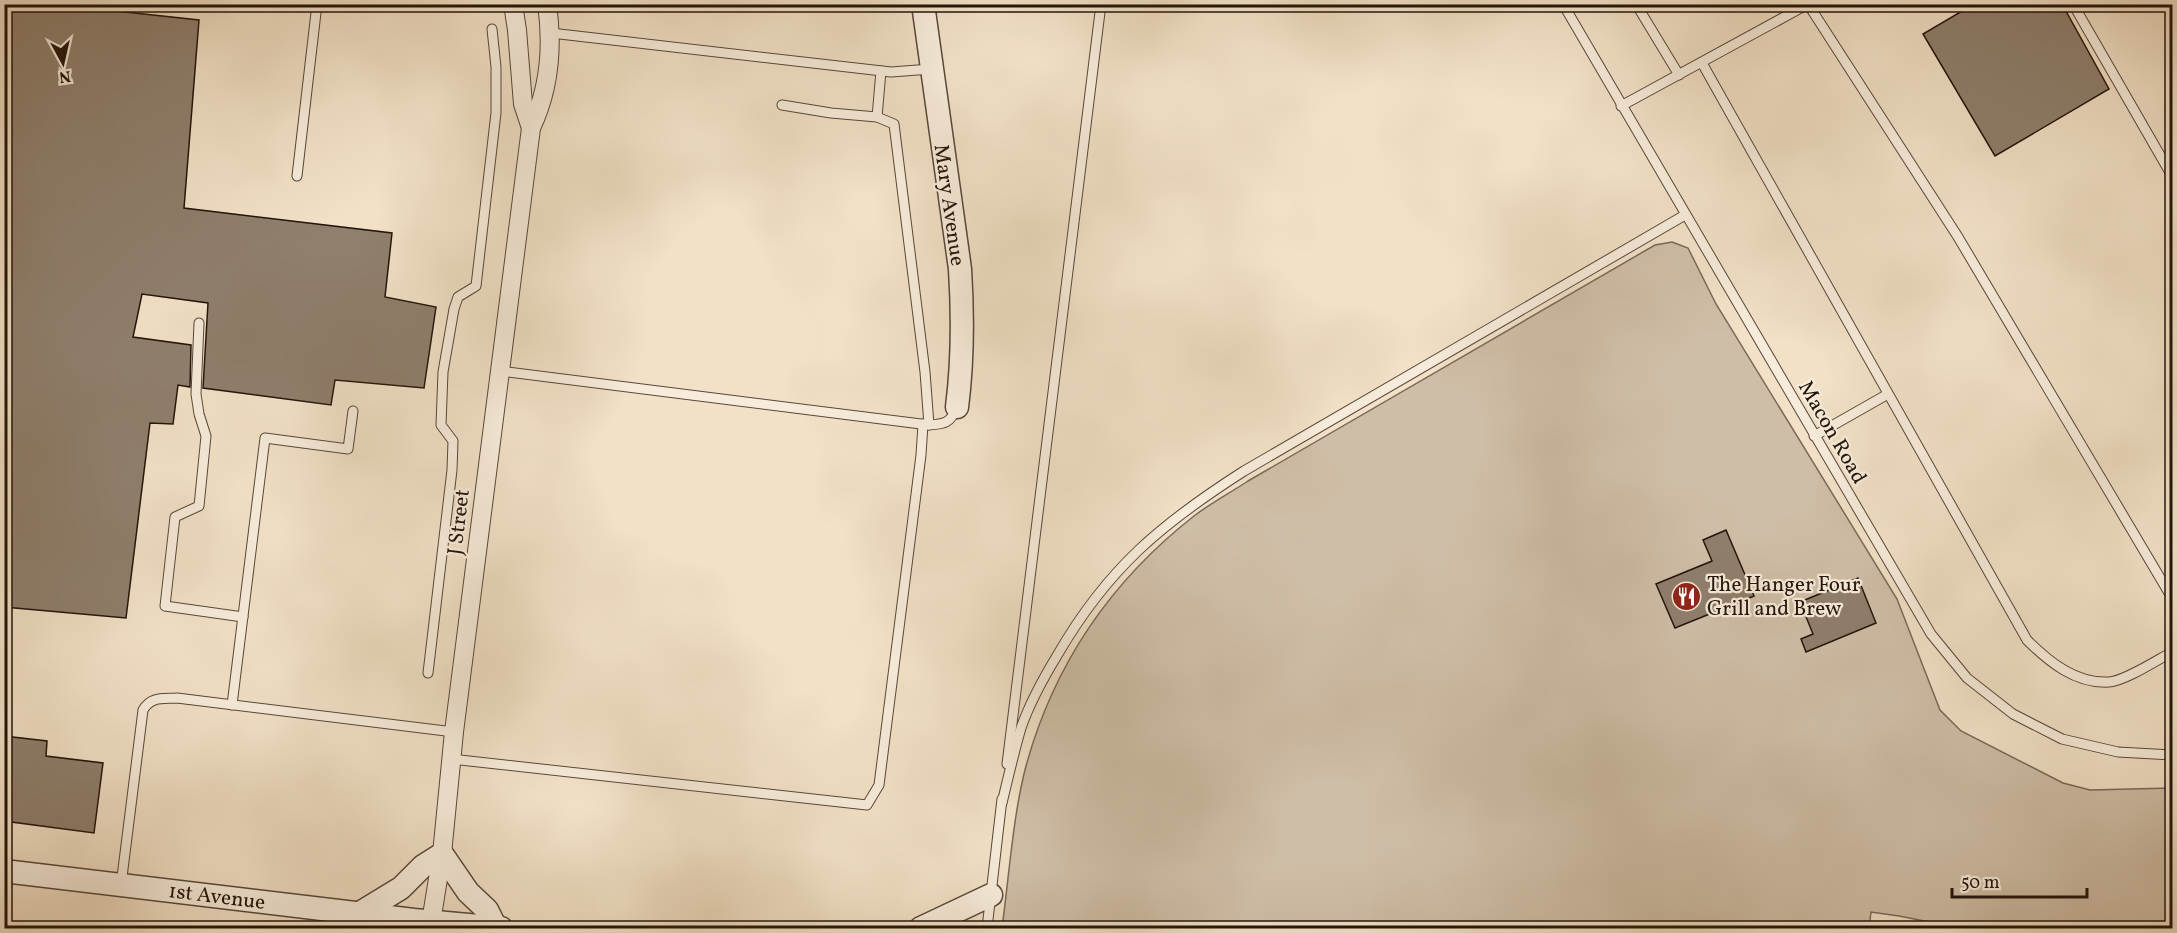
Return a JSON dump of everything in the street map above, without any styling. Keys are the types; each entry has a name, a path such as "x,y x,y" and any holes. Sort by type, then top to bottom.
{"street":[{"name":"J Street","path":"513,4 518,30 523,105 531,128"},
{"name":"J Street","path":"431,925 442,854 454,732 531,128 542,105 550,33 547,4"},
{"name":"Mary Avenue","path":"923,4 960,269 963,312 962,366 957,406"},
{"path":"360,913 401,888 423,866 442,854 468,892 487,910 496,928"},
{"name":"1st Avenue","path":"4,871 360,913 431,925 501,928"},
{"path":"921,928 991,895"}],"lane":[{"path":"297,176 317,4"},
{"path":"987,928 1101,4"},
{"name":"Macon Road","path":"1563,4 1931,634 1967,678 2013,714 2062,739 2118,752 2172,755"},
{"path":"1636,4 1679,75"},
{"path":"1622,106 1808,4 1958,237 2172,598"},
{"path":"2073,4 2172,176"},
{"path":"428,673 452,470 453,441 441,425 443,372 458,297 476,286 496,113 496,67 492,29"},
{"path":"550,33 881,71 931,69"},
{"path":"1702,63 2027,640 2049,662 2078,677 2110,682 2135,672 2172,652"},
{"path":"877,117 881,71"},
{"path":"451,759 867,805 879,785 926,424 925,372 894,124 877,117 782,105"},
{"path":"1002,803 1022,726 1041,682 1091,601 1122,565 1155,534 1194,503 1244,471 1685,215"},
{"path":"199,323 196,394 206,436 199,507 175,517 165,606 243,617"},
{"path":"500,372 926,424 942,424 953,418 957,406"},
{"path":"1815,436 1888,394"},
{"path":"232,705 265,438 348,448 353,411"},
{"path":"121,885 143,710 148,702 155,699 177,698 454,732"}],"shaded area":[{"path":"1672,242 1688,248 1716,304 1897,599 1940,710 1961,731 2063,783 2090,790 2172,788 2172,928 1960,928 1871,912 1869,928 1002,928 1018,805 1026,766 1038,729 1052,693 1089,627 1137,568 1194,516 1248,481 1655,245"}],"building":[{"path":"4,4 51,4 199,20 184,208 392,233 385,297 436,307 424,388 335,380 331,405 203,388 208,303 142,294 133,337 191,345 190,387 178,385 173,424 150,423 126,618 4,607"},
{"path":"1974,4 2062,4 2109,89 1995,156 1923,34"},
{"path":"1726,530 1754,596 1675,628 1656,584 1712,561 1703,540"},
{"path":"1858,578 1876,623 1806,652 1801,639 1813,634 1800,602"},
{"path":"4,736 47,741 46,756 103,763 94,833 4,821"}],"place":[{"name":"The Hanger Four Grill and Brew","path":"1686,596"}]}
